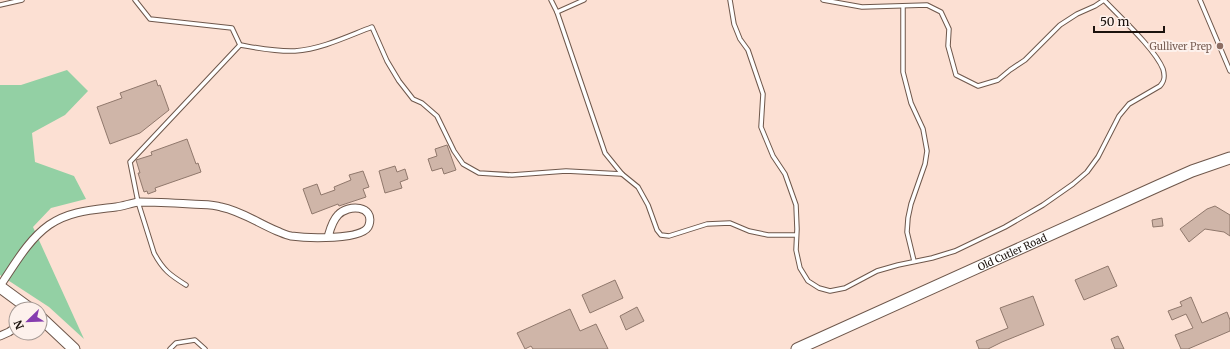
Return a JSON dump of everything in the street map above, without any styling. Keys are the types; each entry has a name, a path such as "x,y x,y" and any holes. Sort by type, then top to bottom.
{"main road":[{"name":"Old Cutler Road","path":"797,349 1158,186 1230,158"},
{"path":"0,286 20,301"},
{"path":"48,325 74,349"}],"street":[{"path":"0,286 29,244 44,229 56,220 68,214 77,212 138,202 221,206 246,215 285,234 295,236 339,238 356,235 368,228 370,222 365,211 356,207 341,212 332,224 328,237"}],"lane":[{"path":"0,5 22,0"},
{"path":"135,0 150,19 232,28 240,45"},
{"path":"551,0 557,12 605,153 622,174 638,187 648,205 657,230 661,236 669,236 707,224 730,223 749,231 768,235 796,236"},
{"path":"557,12 584,0"},
{"path":"730,0 734,24 740,39 748,50 763,94 761,127 773,156 785,174 796,205 796,250 800,268 808,281 819,288 830,291 845,288 877,271 956,251 1030,212 1073,184 1086,172 1098,157 1119,116 1129,104 1153,91 1163,83 1163,70 1158,60 1144,42 1104,0 1095,6 1076,14 1060,25 1025,60 998,80 978,86 956,75 948,46 949,29 941,12 927,5 862,7 823,0"},
{"path":"1200,0 1230,71"},
{"path":"903,6 903,72 911,103 923,129 927,151 925,164 911,204 908,218 908,232 914,261"},
{"path":"240,45 267,50 296,51 324,45 372,28 387,61 399,82 413,99 422,103 437,116 454,152 462,164 479,173 512,175 566,171 622,174"},
{"path":"186,285 168,274 158,261 151,247 138,202 130,162 240,45"},
{"path":"170,349 176,343 195,340 205,349"}],"green space":[{"path":"67,70 88,91 65,115 32,133 35,162 74,176 86,199 51,208 33,227 84,339 48,306 48,301 40,301 0,275 0,85 21,85"}],"building":[{"path":"156,80 158,86 160,85 169,110 140,133 110,144 97,107 122,98 120,93"},
{"path":"187,139 196,164 198,163 201,172 155,188 156,191 148,194 147,191 144,192 138,173 140,173 136,160 152,155 151,152"},
{"path":"447,145 456,170 444,174 442,168 432,171 428,159 437,156 435,149"},
{"path":"395,166 397,172 405,169 408,179 400,182 402,188 385,193 379,171"},
{"path":"363,171 369,187 363,189 366,197 339,206 338,204 312,214 303,189 317,184 321,195 335,190 334,187 351,180 349,175"},
{"path":"1215,206 1230,215 1230,236 1224,232 1205,229 1189,242 1180,229 1207,209"},
{"path":"1162,218 1163,226 1153,227 1152,220"},
{"path":"1108,266 1117,286 1084,300 1075,280"},
{"path":"615,280 623,298 590,313 582,295"},
{"path":"1033,296 1044,325 988,349 979,349 976,341 1008,328 1000,308"},
{"path":"1191,297 1202,323 1227,312 1230,320 1230,331 1188,349 1181,349 1175,335 1193,328 1186,314 1172,320 1168,311 1182,306 1180,302"},
{"path":"637,307 644,321 626,330 620,316"},
{"path":"570,309 580,331 596,324 608,349 533,349 531,346 525,349 517,333"},
{"path":"1118,336 1124,349 1115,349 1111,339"}],"place":[{"name":"Gulliver Prep","path":"1220,46"}]}
